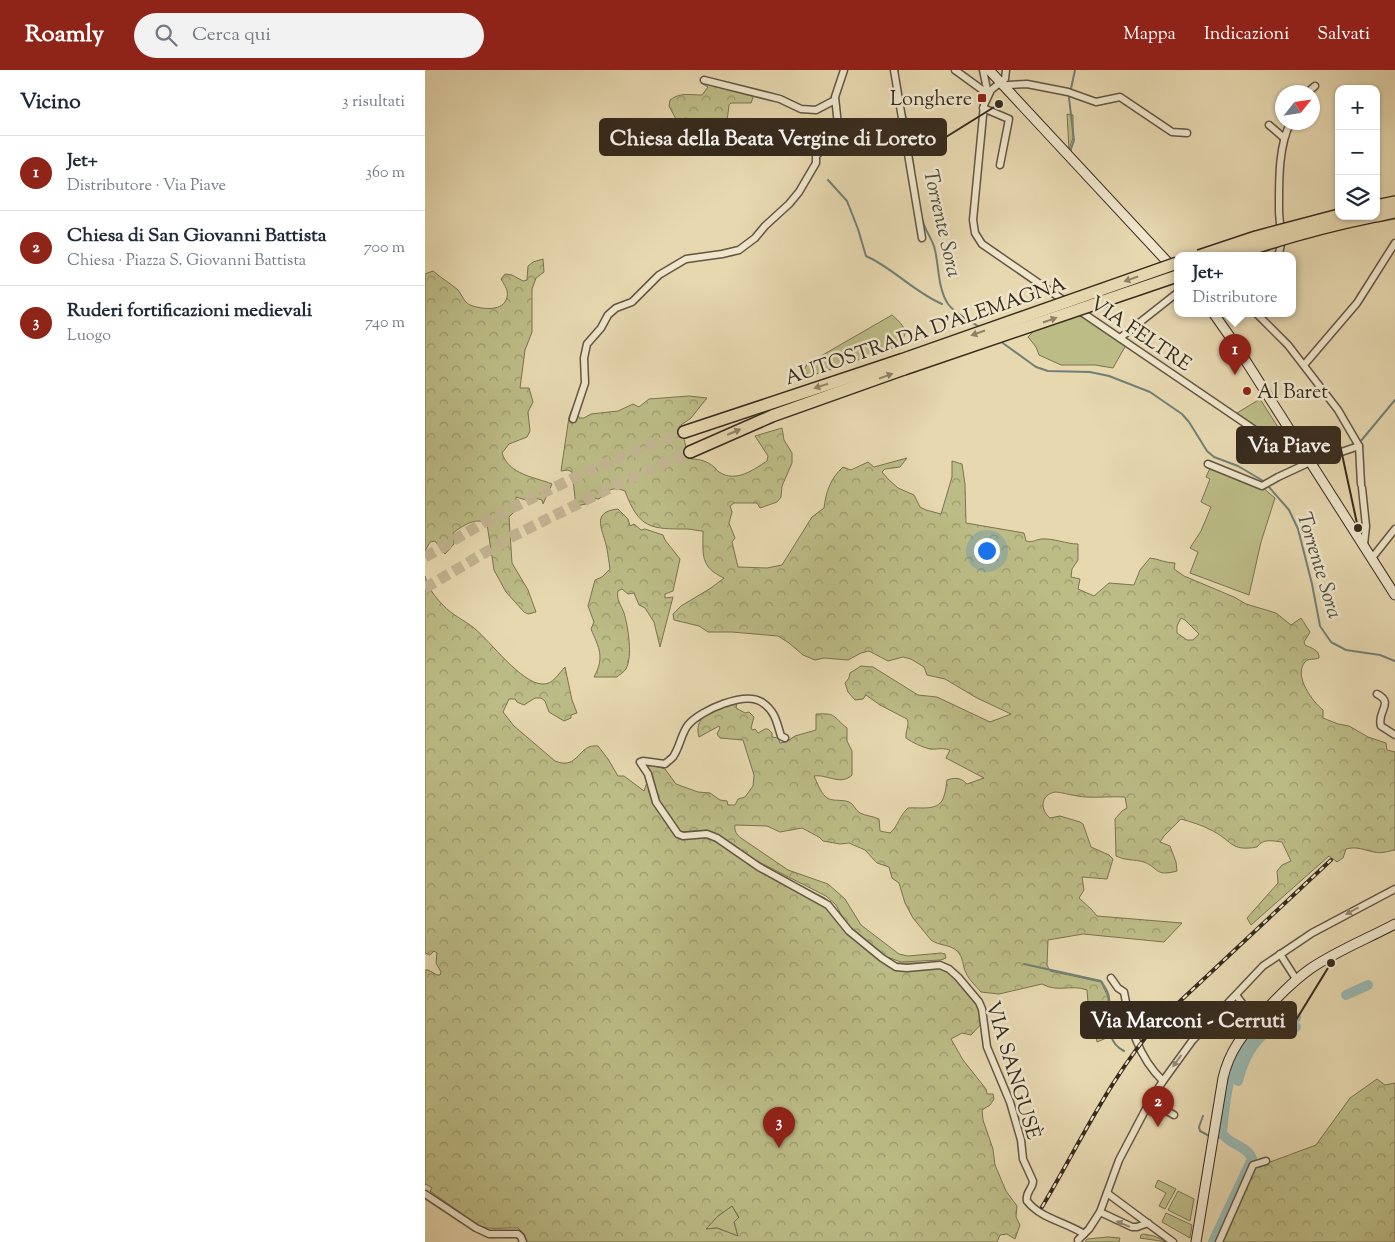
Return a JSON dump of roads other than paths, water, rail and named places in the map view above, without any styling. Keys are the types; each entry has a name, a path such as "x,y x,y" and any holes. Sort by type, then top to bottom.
{"highway":[{"path":"1380,205 1395,202"},
{"path":"1380,215 1395,212"},
{"path":"1211,252 1257,237 1335,216"},
{"path":"1243,252 1315,230 1358,220"},
{"name":"AUTOSTRADA D'ALEMAGNA","path":"690,452 772,416 903,365 1174,264"},
{"name":"AUTOSTRADA D'ALEMAGNA","path":"684,432 903,365 1174,275"}],"main road":[{"path":"989,70 1174,271"},
{"path":"1216,317 1395,595"},
{"path":"1196,1242 1223,1078 1228,1060 1238,1041 1255,1020 1296,979 1319,964 1395,924"}],"street":[{"path":"573,419 585,383 583,358 587,344 601,328 607,315 616,308 632,302 659,275 686,259 739,250 755,238 789,204 804,184 817,156 836,133 838,126 835,100 844,70"},
{"path":"894,70 922,238"},
{"path":"955,70 988,94"},
{"path":"983,70 988,94"},
{"path":"1003,85 1006,70"},
{"path":"704,80 780,99 801,109 816,110 835,100"},
{"path":"988,94 995,86 1027,84 1069,92 1096,102 1120,97 1172,132 1187,133"},
{"name":"VIA FELTRE","path":"988,94 983,108 973,220 975,233 983,244 1299,460 1311,462"},
{"path":"983,108 1009,120 1000,165"},
{"path":"1269,125 1284,138"},
{"path":"1280,252 1279,208 1284,138 1288,130"},
{"path":"1304,365 1357,304 1395,243"},
{"path":"1120,338 1174,295"},
{"path":"1260,317 1279,335 1304,365 1333,404 1359,446 1366,526 1363,545"},
{"path":"1208,464 1261,486 1311,462 1359,446"},
{"path":"1372,558 1395,529"},
{"path":"1377,694 1383,696 1387,701 1387,705 1380,717 1381,726 1395,735"},
{"name":"VIA SANGUSÈ","path":"785,738 781,736 774,714 768,707 761,701 747,698 722,704 705,712 690,723 683,733 673,756 665,764 647,761 640,762 648,774 656,802 678,834 683,836 707,834 717,838 759,867 828,905 849,931 896,967 940,966 958,977 979,1002 982,1009 987,1047 1010,1102 1021,1140 1023,1158 1033,1181 1033,1185 1027,1195 1027,1201 1041,1214 1085,1234"},
{"path":"1078,1240 1094,1223 1100,1212 1119,1160 1150,1101 1192,1041 1263,966 1313,933 1394,892"},
{"path":"1280,954 1296,979"},
{"path":"1111,978 1118,988 1124,992 1138,1047 1162,1082"},
{"path":"1236,995 1255,1020"},
{"path":"1150,1101 1175,1116"},
{"path":"1219,1242 1253,1165 1266,1161"},
{"path":"1107,1193 1173,1242"},
{"path":"425,1194 476,1228 495,1234 517,1234 523,1242"},
{"path":"1100,1212 1132,1227 1148,1223"}],"waterway":[{"name":"Torrente Sora","path":"898,70 898,78"},
{"path":"1070,152 1074,140 1069,98 1075,70"},
{"name":"Torrente Sora","path":"905,114 914,169"},
{"path":"828,180 847,201 866,256 942,304"},
{"name":"Torrente Sora","path":"922,218 934,246 941,285 948,304 962,317 979,327"},
{"name":"Torrente Sora","path":"1000,341 1036,367 1048,371 1090,372 1109,376 1150,392 1182,414 1207,451 1214,457 1238,466 1265,482"},
{"path":"1360,442 1395,400"},
{"name":"Torrente Sora","path":"1268,486 1289,510 1298,529 1320,626 1331,642 1346,650 1380,655 1395,661"},
{"path":"1024,964 1101,981 1109,996 1111,1035 1117,1047 1124,1051"},
{"path":"1346,995 1368,985"},
{"path":"1213,1242 1252,1159 1247,1151 1229,1140 1222,1133 1228,1088 1237,1056 1244,1043 1254,1031 1269,1021 1296,1018"},
{"path":"1238,1081 1242,1066 1252,1047 1262,1036 1268,1031 1296,1027"},
{"path":"1203,1116 1199,1127 1200,1131 1211,1137"},
{"path":"1216,1138 1224,1137"}],"tunnel":[{"path":"425,557 495,516 603,464 684,432"},
{"path":"425,588 515,535 624,481 690,452"}],"railway":[{"path":"1042,1207 1111,1086 1161,1019 1331,860"}],"place":[{"name":"Longhere","path":"982,98"},
{"name":"Chiesa della Beata Vergine di Loreto","path":"999,104"},
{"name":"Jet+","path":"1235,375"},
{"name":"Al Baret","path":"1247,391"},
{"name":"Via Piave","path":"1358,528"},
{"name":"Via Marconi - Cerruti","path":"1331,963"},
{"name":"Chiesa di San Giovanni Battista","path":"1158,1127"},
{"name":"Ruderi fortificazioni medievali","path":"779,1148"}]}
